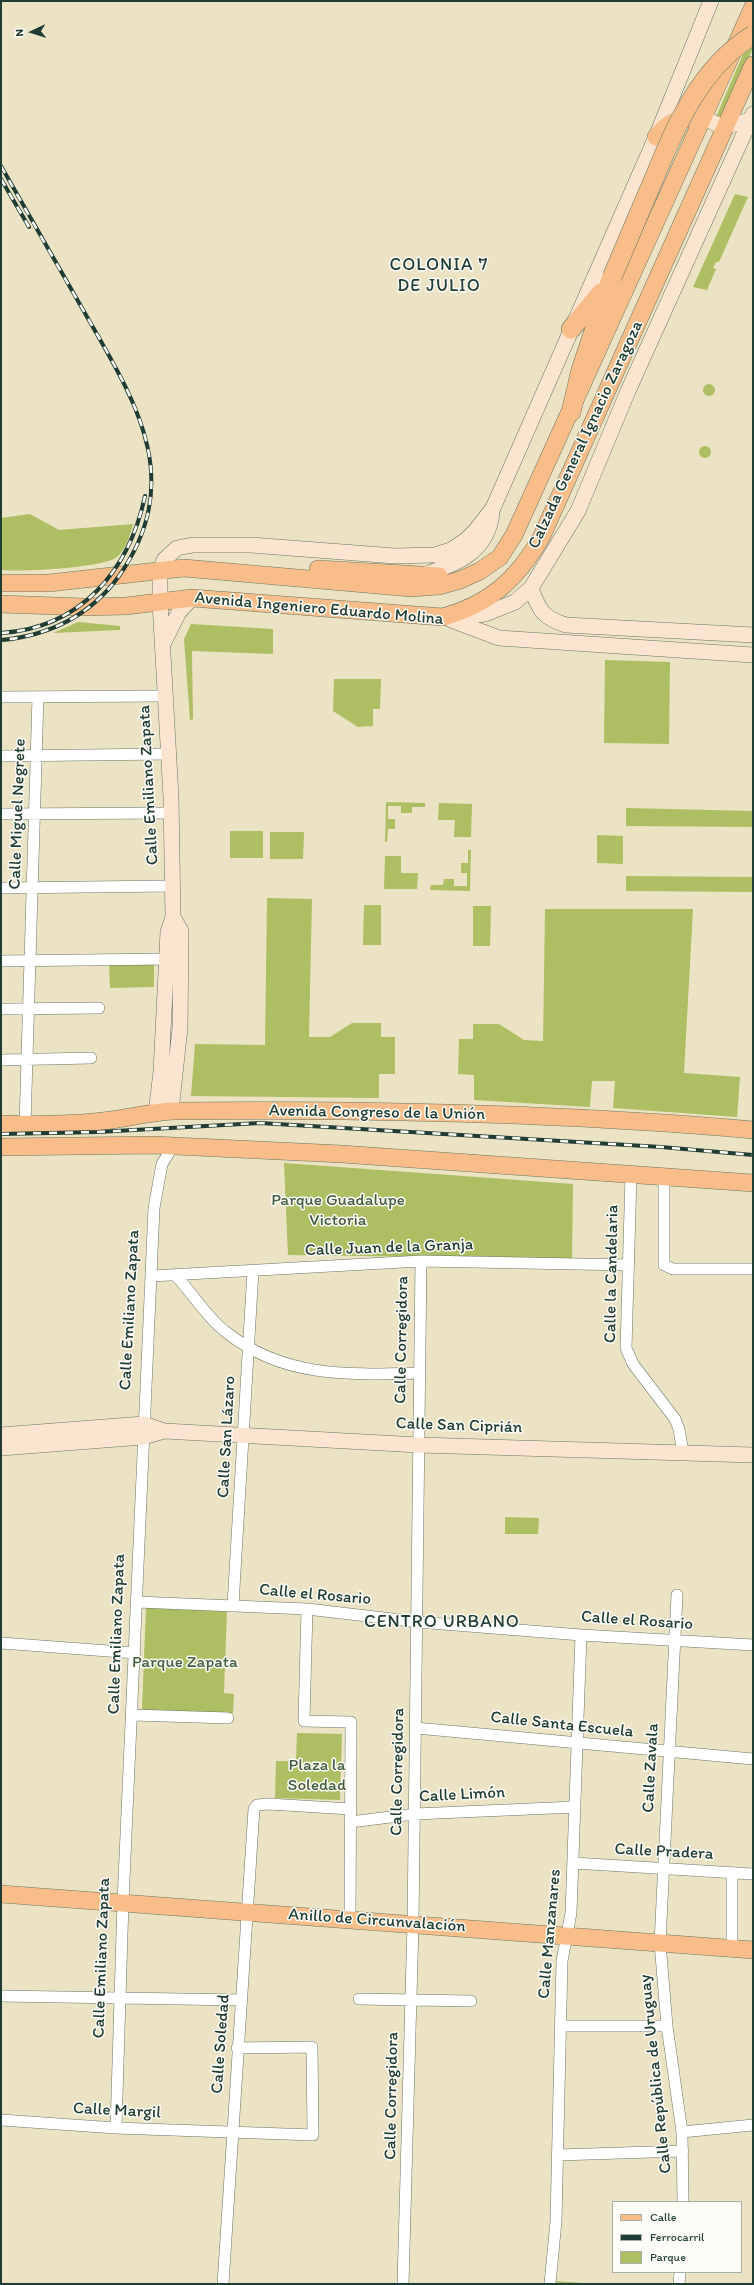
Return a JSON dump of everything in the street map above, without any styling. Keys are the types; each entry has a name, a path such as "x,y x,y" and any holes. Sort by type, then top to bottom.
{"highway":[{"path":"571,412 581,370 612,277 671,138 688,102 720,61 753,35"},
{"path":"571,329 593,305 612,277"}],"main road":[{"name":"Calzada General Ignacio Zaragoza","path":"514,534 571,412 753,7"},
{"name":"Calzada General Ignacio Zaragoza","path":"443,617 459,613 481,602 504,586 527,561 541,538 753,65"},
{"path":"656,137 666,125 673,121 704,118"},
{"name":"Avenida Ingeniero Eduardo Molina","path":"1,583 49,583 160,572 184,568 411,588 440,586 460,580 480,571 500,557 514,534"},
{"path":"184,568 228,562 419,576 443,576 480,571"},
{"name":"Avenida Ingeniero Eduardo Molina","path":"1,604 84,607 160,602 192,598 443,617"},
{"name":"Avenida Congreso de la Unión","path":"1,1124 110,1120 163,1112 307,1110 477,1114 753,1130"},
{"path":"1,1147 173,1146 406,1158 753,1183"},
{"name":"Anillo de Circunvalación","path":"1,1894 753,1950"}],"street":[{"path":"160,572 164,560 177,548 193,545 251,545 394,556 435,555 451,550 466,540 476,530 492,508 656,137 678,86 711,1"},
{"path":"678,86 684,97 704,118 726,127 752,117"},
{"name":"Calzada General Ignacio Zaragoza","path":"443,617 469,616 497,611 515,602 531,588 578,511 628,391 752,117"},
{"path":"419,576 451,566 479,545 491,525 492,508"},
{"name":"Calle Emiliano Zapata","path":"160,572 161,651 171,813 173,917 168,932 166,959 161,1072 163,1112"},
{"path":"531,588 541,611 552,621 566,625 753,635"},
{"name":"Calle Emiliano Zapata","path":"161,651 176,619 192,598"},
{"name":"Avenida Ingeniero Eduardo Molina","path":"443,617 499,638 753,655"},
{"path":"1,697 164,696"},
{"name":"Calle Miguel Negrete","path":"25,1124 29,1060 32,888 38,697"},
{"path":"1,756 37,757 168,754"},
{"path":"1,814 171,813"},
{"path":"1,888 172,886"},
{"name":"Calle Emiliano Zapata","path":"163,1112 179,1049 181,931 173,917"},
{"path":"1,962 31,960 166,959"},
{"path":"1,1009 99,1008"},
{"path":"1,1060 91,1058"},
{"name":"Calle Emiliano Zapata","path":"116,2128 123,1902 133,1715 143,1431 154,1208 162,1164 173,1146"},
{"name":"Calle la Candelaria","path":"631,1175 626,1348 633,1364 675,1419 679,1429 683,1453"},
{"path":"664,1177 664,1264 672,1269 753,1269"},
{"name":"Calle Juan de la Granja","path":"151,1276 420,1261 628,1265"},
{"name":"Calle Corregidora","path":"403,2284 415,1814 418,1622 418,1373 420,1261"},
{"name":"Calle San Lázaro","path":"234,1606 253,1271"},
{"path":"175,1275 205,1312 225,1332 249,1348 282,1362 304,1369 329,1373 418,1373"},
{"path":"1,1435 143,1431"},
{"path":"1,1448 143,1431"},
{"name":"Calle San Ciprián","path":"143,1431 244,1434 419,1445 753,1455"},
{"name":"Calle Zavala","path":"660,1943 662,1869 670,1752 677,1595"},
{"name":"Calle el Rosario","path":"137,1602 307,1609 418,1622 581,1635 753,1645"},
{"path":"307,1609 304,1721 351,1722 350,1919"},
{"name":"Calle Manzanares","path":"550,2284 556,2221 562,1961 571,1913 581,1635"},
{"path":"1,1644 135,1653"},
{"path":"133,1715 228,1718"},
{"name":"Calle Santa Escuela","path":"416,1728 753,1759"},
{"name":"Calle Soledad","path":"223,2284 231,2133 255,1806 269,1804 350,1809"},
{"name":"Calle Limón","path":"350,1822 415,1814 575,1807"},
{"name":"Calle Pradera","path":"573,1863 753,1874"},
{"path":"732,1873 732,1948"},
{"name":"Calle República de Uruguay","path":"660,1943 667,2026 682,2132 683,2201"},
{"path":"1,1996 241,2000"},
{"path":"359,1999 471,2001"},
{"path":"561,2026 667,2026"},
{"name":"Calle Margil","path":"1,2120 116,2128 313,2135 312,2046 237,2048"},
{"path":"682,2132 753,2125"},
{"path":"558,2155 683,2152"},
{"path":"679,2284 680,2273"}],"green space":[{"path":"753,31 753,48 721,120 716,117"},
{"path":"735,194 748,197 719,262 716,262 713,268 716,269 707,290 693,287"},
{"path":"709,384 713,386 715,390 713,394 709,396 705,394 703,390 705,386"},
{"path":"705,446 709,448 711,452 709,456 705,458 701,456 699,452 701,448"},
{"path":"30,514 59,530 133,524 129,538 123,550 117,557 109,561 61,568 1,570 1,518"},
{"path":"78,622 120,626 120,630 53,633"},
{"path":"191,624 273,629 273,654 192,651 193,719 190,720 184,639"},
{"path":"605,660 670,662 669,744 604,743"},
{"path":"334,679 381,679 380,709 373,709 373,726 358,727 333,711"},
{"path":"386,802 425,803 425,807 412,807 412,813 401,813 401,806 388,806 388,819 395,819 395,829 388,829 387,842 385,842"},
{"path":"439,803 472,804 471,837 454,837 455,820 438,820"},
{"path":"626,808 753,811 753,827 626,826"},
{"path":"230,831 263,831 263,858 230,858"},
{"path":"270,832 304,832 303,859 270,859"},
{"path":"597,835 623,836 623,864 597,863"},
{"path":"468,850 471,850 470,891 430,890 431,885 443,885 444,879 454,879 454,886 467,886 467,873 461,873 461,863 468,863"},
{"path":"385,856 401,856 401,873 418,873 417,889 384,889"},
{"path":"626,876 753,877 753,892 626,891"},
{"path":"267,898 312,899 309,1037 330,1037 352,1023 381,1023 381,1037 395,1037 395,1074 379,1074 379,1098 191,1096 195,1044 265,1045"},
{"path":"364,905 381,905 381,945 363,945"},
{"path":"473,906 491,906 490,946 473,946"},
{"path":"545,909 693,909 684,1073 740,1077 737,1117 613,1108 615,1081 592,1081 590,1107 474,1100 474,1075 458,1074 459,1039 473,1039 473,1024 499,1024 524,1040 543,1041"},
{"path":"154,963 154,987 110,988 109,964"},
{"name":"Parque Guadalupe Victoria","path":"284,1163 573,1184 572,1259 288,1255"},
{"path":"505,1517 539,1518 538,1534 505,1534"},
{"name":"Parque Zapata","path":"146,1607 227,1610 224,1693 234,1694 233,1713 142,1710"},
{"name":"Plaza la Soledad","path":"297,1733 342,1734 340,1800 275,1798 276,1761 296,1761"},
{"path":"555,2281 597,2284 555,2284"}],"railway":[{"path":"1,166 119,374 134,406 146,439 151,471 150,505 139,540 119,576 108,590 96,602 68,621 36,634 1,640"},
{"path":"1,179 29,227"},
{"path":"1,633 30,629 55,620 78,607 97,591 114,571 127,548 138,523 145,496"},
{"path":"1,1134 98,1132 260,1123 661,1147 753,1155"}],"district":[{"name":"COLONIA 7 DE JULIO","path":"439,275"},
{"name":"CENTRO URBANO","path":"442,1622"}]}
